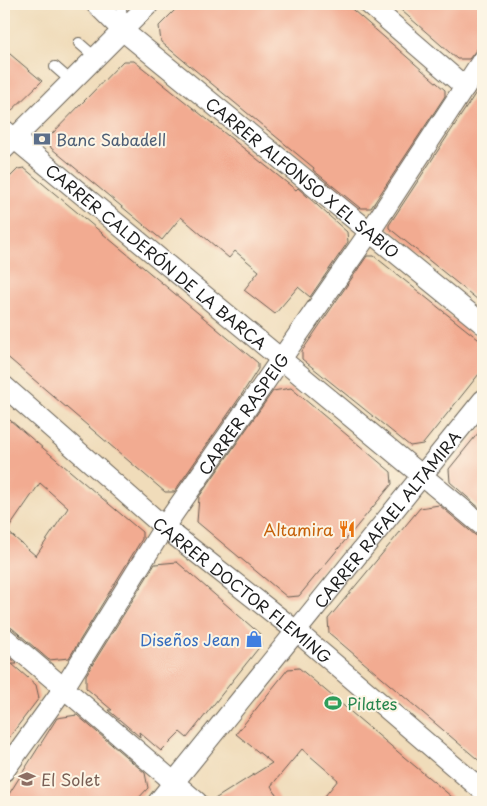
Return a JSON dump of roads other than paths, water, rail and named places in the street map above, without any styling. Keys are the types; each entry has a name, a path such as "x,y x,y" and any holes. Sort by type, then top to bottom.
{"street":[{"name":"CARRER ALFONSO X EL SABIO","path":"96,4 122,30 371,230 483,324"},
{"path":"7,139 71,81 148,4"},
{"path":"368,4 465,87"},
{"name":"CARRER RASPEIG","path":"4,771 64,688 164,527 371,230 483,59"},
{"name":"CARRER CALDERÓN DE LA BARCA","path":"7,139 282,359 483,526"},
{"name":"CARRER DOCTOR FLEMING","path":"4,386 164,527 296,631 483,792"},
{"name":"CARRER RAFAEL ALTAMIRA","path":"158,802 424,476 483,400"},
{"path":"4,637 197,802"}],"lane":[{"path":"121,4 122,30"},
{"path":"79,42 95,58"},
{"path":"56,67 71,81"}],"place":[{"name":"Banc Sabadell","path":"42,139"},
{"name":"Altamira","path":"347,529"},
{"name":"Diseños Jean","path":"254,639"},
{"name":"Pilates","path":"333,703"},
{"name":"El Solet","path":"27,779"}]}
